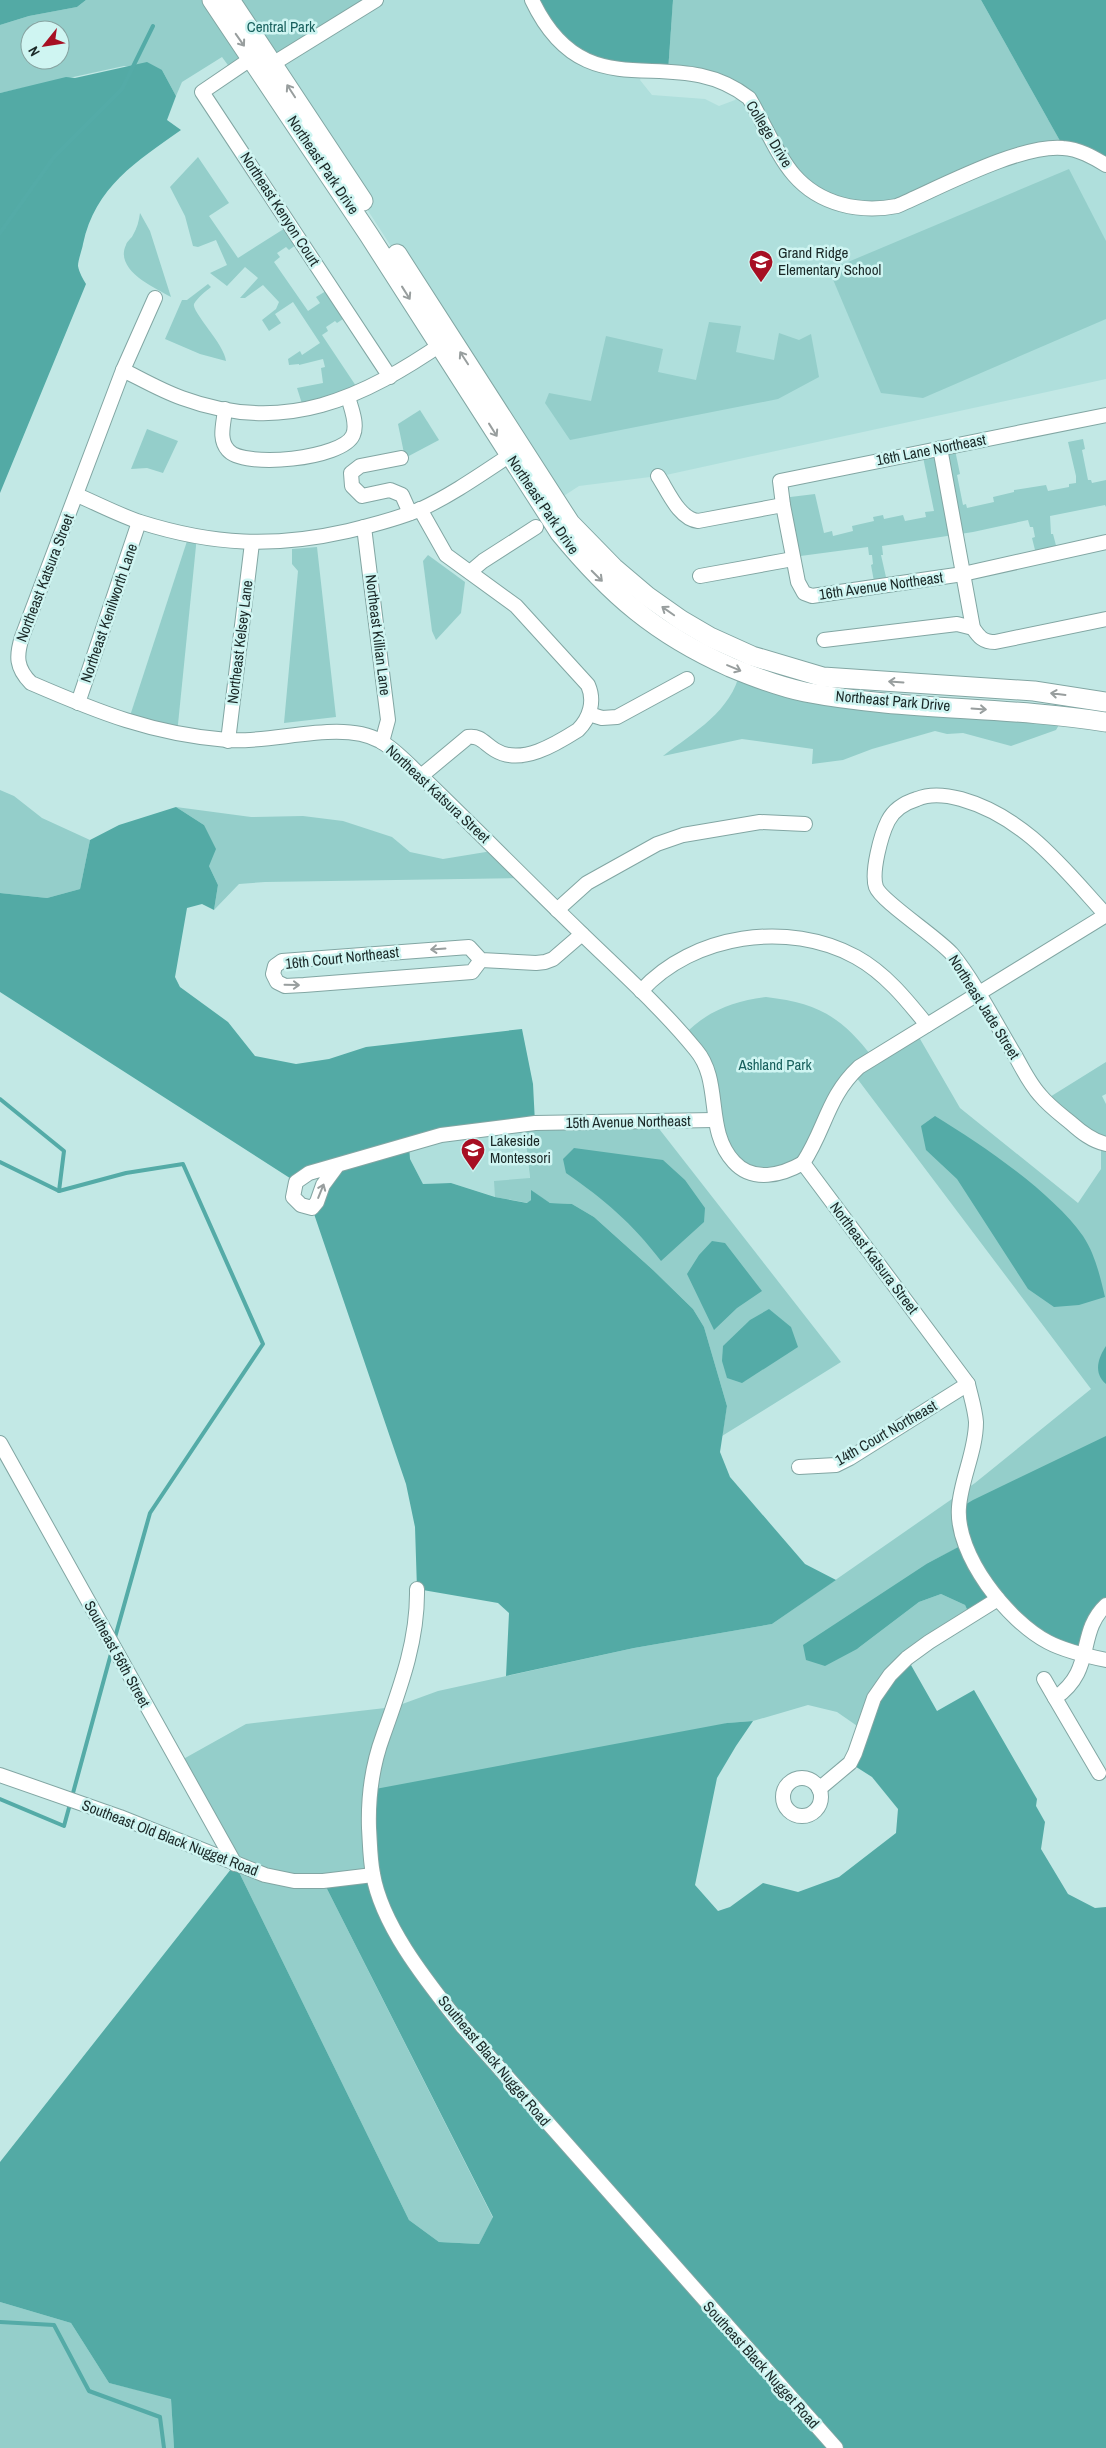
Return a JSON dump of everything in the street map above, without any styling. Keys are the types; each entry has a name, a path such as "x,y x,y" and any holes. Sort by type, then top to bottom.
{"street":[{"name":"Northeast Park Drive","path":"212,0 262,64 446,341 516,452 560,533 595,574 644,619 674,639 720,662 754,677 804,692 867,700 1037,714 1106,722"},
{"name":"Northeast Park Drive","path":"230,0 262,64"},
{"path":"262,64 376,0"},
{"name":"College Drive","path":"532,0 554,36 579,58 614,69 680,72 713,79 740,91 749,98 793,175 821,196 839,205 879,210 896,206 1014,156 1042,148 1064,148 1079,151 1106,165"},
{"name":"Northeast Kenyon Court","path":"262,64 202,92 390,377"},
{"name":"Northeast Katsura Street","path":"155,298 123,370 16,654 20,669 31,682 116,719 155,730 228,741 353,731 382,742 421,776 641,991 698,1051 705,1064 711,1084 714,1120 719,1139 734,1163 746,1171 758,1175 776,1175 803,1163 968,1384 975,1410 975,1432 958,1509 960,1527 971,1559 998,1599 1036,1634 1048,1642 1106,1660"},
{"path":"123,370 182,398 225,409 256,412 304,410 323,406 348,397 390,377 446,341"},
{"path":"225,409 222,442 228,452 238,458 292,459 334,451 345,446 353,435 354,425 348,397"},
{"name":"16th Lane Northeast","path":"784,505 780,481 1106,415"},
{"path":"940,448 973,628 984,641 995,642 1106,619"},
{"name":"Northeast Park Drive","path":"516,452 570,523 614,568 647,596 681,620 710,637 752,656 823,677 1034,691 1106,702"},
{"path":"77,495 139,522 189,535 252,543 292,542 364,528 415,511 516,452"},
{"path":"401,458 360,466 351,473 352,486 362,496 390,490 402,495 440,548 458,565 516,606 588,685 591,692 589,714 585,723 578,730 525,756 505,755 480,738 475,736 468,737 459,742 421,776"},
{"path":"658,476 683,515 690,520 698,521 784,505"},
{"name":"16th Avenue Northeast","path":"784,505 801,589 812,596 963,574 1106,542"},
{"name":"Northeast Kenilworth Lane","path":"78,703 139,522"},
{"path":"470,572 483,561 536,527"},
{"name":"Northeast Killian Lane","path":"364,528 388,720 382,742"},
{"name":"Northeast Kelsey Lane","path":"228,741 252,543"},
{"path":"700,576 794,559"},
{"path":"824,640 957,624 973,628"},
{"path":"589,714 602,718 617,716 687,678"},
{"name":"Northeast Jade Street","path":"1106,915 1021,827 995,811 974,803 947,795 925,795 906,803 891,814 882,833 875,885 881,896 922,927 951,953 1040,1094 1078,1130 1090,1138 1106,1144"},
{"path":"557,910 587,884 657,844 683,835 760,822 805,824"},
{"path":"803,1163 812,1148 837,1090 860,1066 1106,915"},
{"path":"481,960 545,962 553,959 582,934"},
{"path":"641,991 650,981 681,959 715,945 752,939 794,936 832,946 857,958 900,992 927,1025"},
{"name":"16th Court Northeast","path":"470,947 481,960 472,972 304,985 285,986 277,982 273,974 275,966 282,961 470,947"},
{"name":"15th Avenue Northeast","path":"338,1166 441,1135 507,1126 535,1123 714,1120"},
{"name":"14th Court Northeast","path":"799,1467 824,1467 843,1461 968,1384"},
{"name":"Southeast 56th Street","path":"0,1443 235,1864"},
{"name":"Southeast Black Nugget Road","path":"417,1589 416,1623 411,1650 394,1707 375,1760 370,1790 369,1826 373,1875 381,1901 411,1958 462,2026 836,2448"},
{"path":"820,1789 850,1763 874,1698 890,1675 907,1658 929,1642 998,1599"},
{"path":"1055,1698 1073,1684 1085,1655 1092,1622 1106,1605"},
{"path":"1044,1679 1099,1773"},
{"name":"Southeast Old Black Nugget Road","path":"0,1775 120,1817 265,1875 294,1880 322,1881 373,1875"}],"shaded area":[{"path":"0,0 86,0 77,7 29,16 0,25"},
{"name":"Grand Ridge Elementary School","path":"376,0 532,0 643,71 640,80 652,95 705,99 719,106 735,100 740,91 1042,148 1106,165 1106,379 666,475 579,486 556,501 273,64"},
{"path":"532,0 673,0 668,72 579,58"},
{"path":"981,0 1106,0 1106,165 1064,148"},
{"path":"147,62 162,70 176,96 167,120 181,130 120,177 97,206 89,224 78,264 79,271 86,284 0,493 0,93 66,77 75,78"},
{"path":"176,807 204,825 216,849 209,866 218,885 214,910 202,904 187,908 175,977 180,987 228,1022 255,1056 296,1064 329,1059 366,1047 522,1029 533,1084 535,1123 409,1144 410,1159 423,1184 451,1183 495,1197 527,1203 531,1200 531,1190 550,1203 572,1204 594,1217 653,1270 693,1309 704,1327 727,1406 720,1452 730,1477 805,1564 836,1580 772,1624 634,1648 506,1676 509,1613 498,1603 417,1589 415,1527 406,1484 312,1208 337,1167 296,1182 0,992 0,893 47,898 80,889 90,840 119,825"},
{"path":"935,1116 1015,1170 1070,1219 1091,1250 1105,1297 1079,1305 1054,1307 1028,1289 957,1179 926,1150 921,1126"},
{"name":"Lakeside Montessori","path":"524,1124 531,1190 496,1197 451,1183 423,1184 410,1159 409,1144"},
{"path":"574,1148 663,1160 685,1180 705,1208 704,1222 661,1261 617,1213 566,1173 563,1159"},
{"path":"712,1241 725,1243 762,1291 737,1308 714,1330 687,1274 699,1255"},
{"path":"769,1309 791,1327 798,1347 742,1383 727,1378 722,1361 723,1346 750,1320"},
{"path":"1106,1346 1106,1384 1099,1375 1098,1365"},
{"path":"1106,1436 1106,1605 1085,1655 1063,1648 998,1599 970,1616 965,1605 941,1594 919,1602 857,1649 825,1666 806,1660 803,1645 928,1563 964,1544 958,1509"},
{"path":"907,1658 937,1711 974,1690 1037,1799 1036,1806 1045,1822 1041,1849 1068,1894 1095,1908 1106,1907 1106,2448 174,2448 171,2399 109,2383 71,2323 0,2302 0,2162 235,1864 409,2220 439,2242 479,2244 493,2217 323,1881 373,1875 370,1790 727,1723 753,1721 717,1778 695,1885 718,1911 730,1907 763,1883 798,1892 839,1877 896,1833 898,1809 872,1777 850,1763 874,1698"}],"green space":[{"path":"86,0 212,0 252,58 233,72 222,57 182,82 176,96 162,70 124,66 0,93 0,25 29,16 77,7"},
{"name":"Central Park","path":"230,0 377,0 273,64"},
{"path":"673,0 981,0 1064,148 1042,148 879,209 807,187 749,98 668,72"},
{"path":"198,157 229,203 209,216 238,258 290,225 301,241 289,250 286,247 277,253 280,257 274,262 308,311 320,303 316,297 331,288 349,315 337,323 335,321 326,327 328,331 322,335 360,392 304,410 297,388 323,383 321,368 325,367 323,359 299,365 289,365 288,359 300,351 302,355 320,343 293,302 275,314 281,323 269,331 262,320 276,309 279,302 263,285 245,298 240,298 258,278 245,267 227,286 210,273 227,265 216,240 198,247 193,246 185,216 170,187"},
{"path":"1069,169 1106,241 1106,319 923,398 881,393 829,270"},
{"path":"140,213 150,231 171,297 138,277 126,262 124,254 126,245 136,230"},
{"path":"208,284 211,287 197,299 194,308 220,346 226,361 200,354 165,339 182,300 187,300"},
{"path":"709,322 741,326 736,352 774,360 779,333 799,340 811,334 819,377 778,399 570,440 545,403 549,393 591,401 606,336 663,349 658,372 696,380"},
{"path":"420,410 439,440 405,458 398,424"},
{"path":"147,429 178,441 163,473 147,468 131,469"},
{"path":"1083,439 1085,449 1082,450 1088,480 1091,480 1092,483 1106,480 1106,507 1105,505 1050,516 1051,534 1053,534 1058,553 1037,558 1032,538 1035,537 1033,527 1030,527 1028,520 973,532 882,546 883,555 881,555 888,586 875,587 871,565 873,564 872,555 869,555 868,547 793,557 782,498 815,494 824,533 832,531 833,536 853,531 852,526 874,521 873,517 883,515 884,519 903,515 905,521 926,517 925,512 934,511 922,452 954,445 960,474 957,475 963,505 966,504 967,508 994,502 993,497 1014,492 1014,490 1046,485 1048,491 1069,487 1069,484 1076,483 1068,442"},
{"path":"189,535 197,536 177,734 128,722"},
{"path":"317,547 336,717 284,723 298,571 292,564 292,549"},
{"path":"428,555 465,582 461,613 436,640 432,631 423,561"},
{"path":"740,671 804,692 1064,716 1056,730 1011,746 963,733 947,734 935,731 872,749 843,760 812,764 813,749 742,739 663,756 710,720 720,709 736,685"},
{"path":"0,790 14,796 42,818 90,840 80,889 47,898 0,893"},
{"path":"176,807 251,817 303,816 343,821 392,837 410,852 443,859 498,850 525,878 239,884 214,910 218,885 209,866 204,825"},
{"name":"Ashland Park","path":"766,997 800,1003 827,1014 851,1032 873,1058 916,1032 960,1108 1078,1203 1101,1169 1101,1143 1045,1100 1106,1062 1106,1094 1102,1096 1106,1104 1106,1448 965,1544 928,1563 857,1649 919,1602 941,1594 965,1605 970,1616 907,1658 863,1730 837,1712 808,1705 753,1721 727,1723 373,1875 323,1881 493,2218 479,2244 439,2242 409,2220 235,1864 178,1762 246,1724 394,1707 438,1691 634,1648 772,1624 975,1483 1091,1389 853,1073 812,1148 777,1175 734,1163 711,1084 683,1036 701,1020 721,1009 743,1001"},
{"path":"653,1121 841,1362 722,1436 727,1406 704,1327 693,1309 594,1217 572,1204 550,1203 531,1191 531,1200 528,1203 495,1197 494,1181 530,1178 524,1124"},
{"path":"0,2302 71,2323 109,2383 171,2398 174,2448 0,2448"}],"waterway":[{"path":"0,233 54,157 122,89 153,26"},
{"path":"0,1099 64,1151 59,1191"},
{"path":"0,1162 59,1191 126,1173 183,1164 263,1344 150,1513 114,1641"},
{"path":"0,1799 64,1826 112,1650"},
{"path":"0,2322 54,2325 89,2391 160,2417 164,2448"}],"place":[{"name":"Grand Ridge Elementary School","path":"761,283"},
{"name":"Lakeside Montessori","path":"473,1171"}]}
